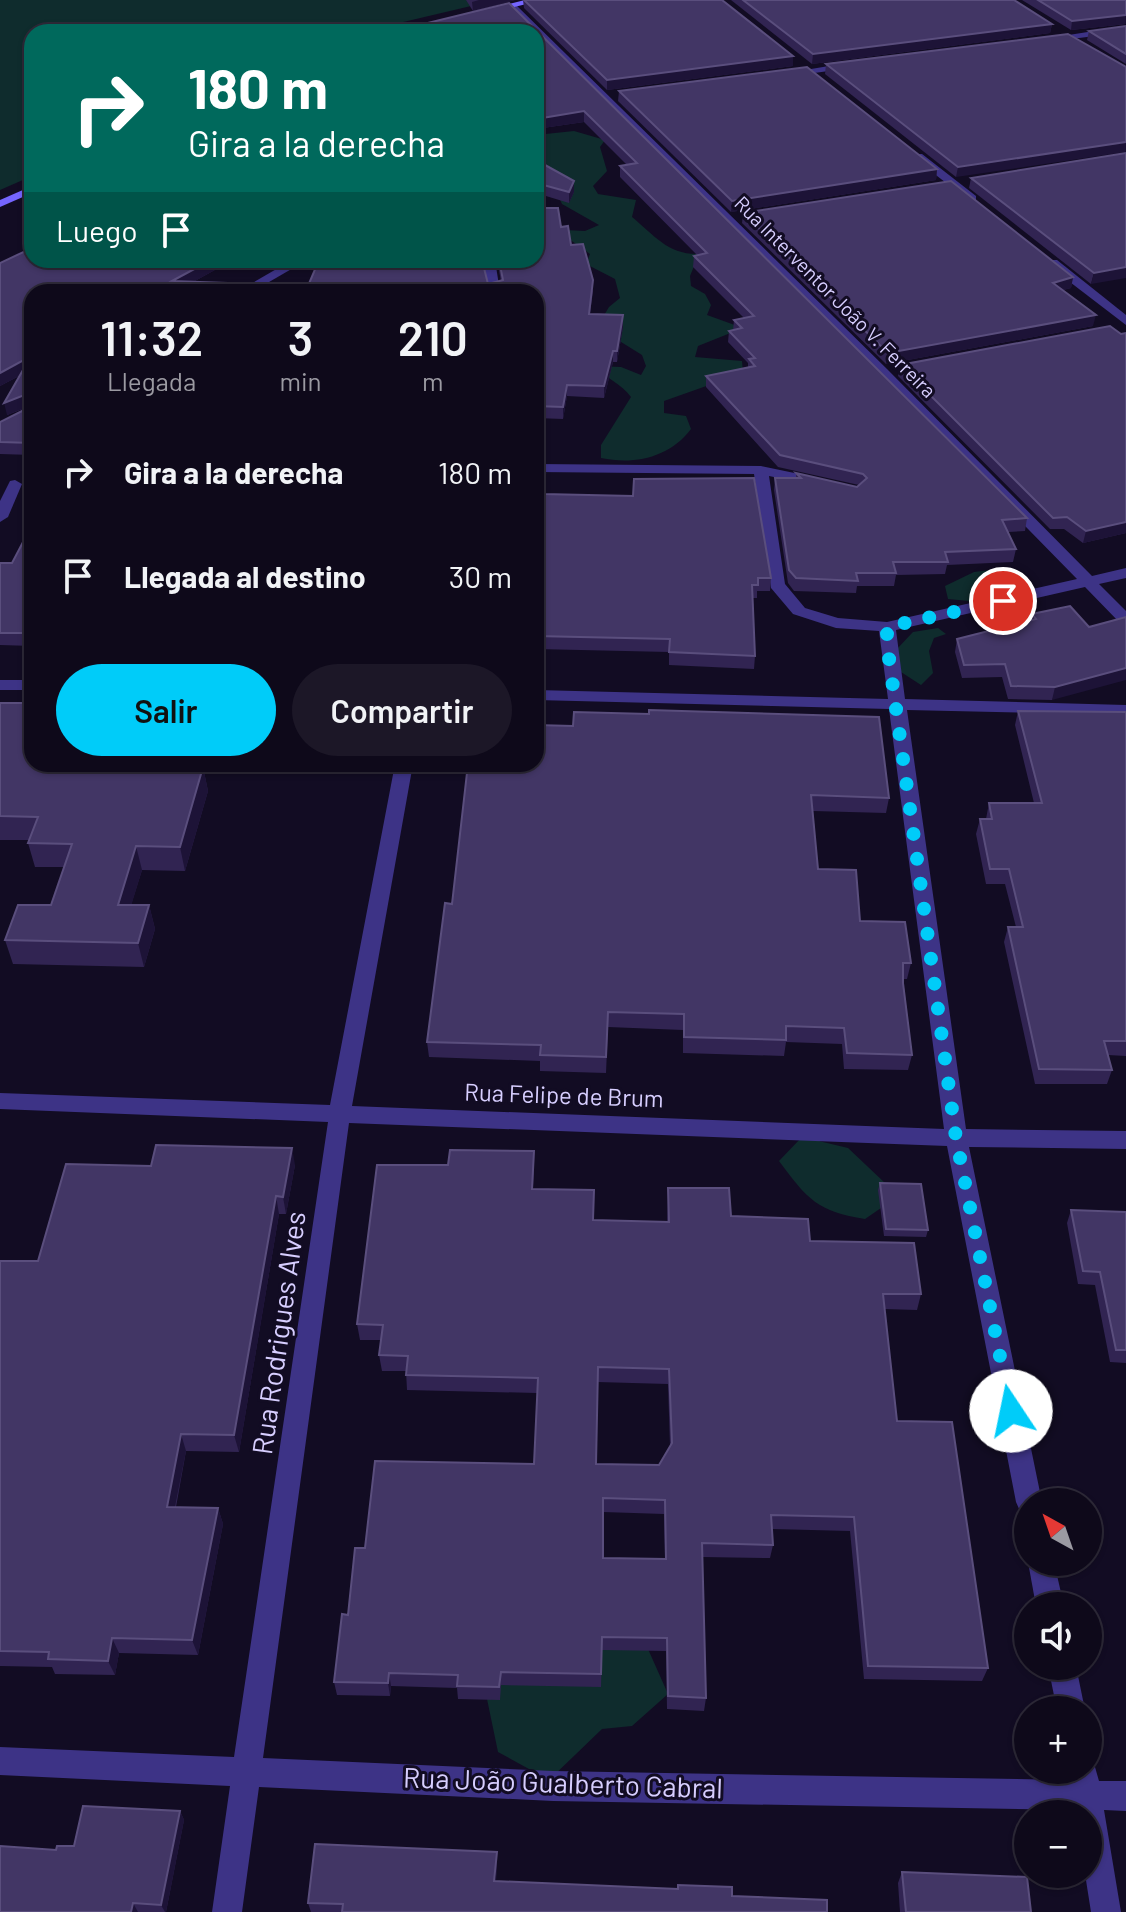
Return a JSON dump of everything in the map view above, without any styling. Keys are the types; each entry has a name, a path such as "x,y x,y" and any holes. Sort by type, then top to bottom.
{"street":[{"path":"474,14 538,0"},
{"name":"Rua Interventor João V. Ferreira","path":"512,6 530,24"},
{"path":"1056,29 1080,44"},
{"path":"1038,40 1126,29"},
{"name":"Rua Interventor João V. Ferreira","path":"544,38 882,372 1126,620"},
{"path":"798,62 822,80"},
{"path":"778,75 870,63"},
{"path":"603,97 619,95"},
{"path":"906,146 978,203"},
{"path":"938,186 969,181"},
{"path":"0,204 24,193"},
{"path":"727,219 742,216"},
{"path":"1040,252 1126,321"},
{"path":"258,284 286,268"},
{"path":"1111,330 1126,327"},
{"path":"882,372 897,369"},
{"path":"544,468 761,470 841,488"},
{"path":"761,470 777,585 799,611 836,623 887,627 1126,573"},
{"path":"0,517 8,484"},
{"path":"887,627 956,1138 1026,1488"},
{"path":"0,685 24,685"},
{"path":"544,695 1126,710"},
{"name":"Rua Rodrigues Alves","path":"227,1912 340,1112 403,772"},
{"name":"Rua Felipe de Brum","path":"0,1101 956,1138 1126,1140"},
{"name":"Rua João Gualberto Cabral","path":"0,1761 553,1786 1014,1783"},
{"path":"1085,1784 1106,1912"},
{"name":"Rua João Gualberto Cabral","path":"1091,1784 1126,1796"}],"green space":[{"path":"0,0 488,2 395,24 24,24 24,180 0,190"},
{"path":"574,131 605,140 600,147 607,171 593,186 598,194 636,200 632,217 655,237 679,251 699,254 690,276 691,286 705,294 711,305 707,315 743,328 698,346 695,357 742,361 743,373 664,401 664,413 686,416 691,429 662,453 638,460 601,458 601,445 631,397 596,366 621,367 641,375 646,366 642,355 597,327 609,307 620,298 615,279 586,264 590,254 569,239 564,230 585,231 599,225 562,204 558,195 544,195 544,134"},
{"path":"990,570 1013,584 969,601 948,599 945,586 974,572"},
{"path":"938,628 946,634 934,638 929,651 933,673 921,685 901,672 897,649 913,632"},
{"path":"802,1137 848,1148 886,1184 881,1208 865,1219 825,1208 806,1194 779,1161"},
{"path":"644,1640 668,1694 632,1726 602,1729 549,1780 498,1752 487,1699 495,1673"}],"building":[{"path":"524,0 722,0 793,56 607,80"},
{"path":"743,0 1014,0 1052,24 813,54"},
{"path":"1038,0 1126,0 1126,15 1072,21"},
{"path":"509,3 530,24 424,24"},
{"path":"1126,26 1126,54 1089,31"},
{"path":"1068,34 1126,67 1126,142 958,167 826,64"},
{"path":"544,38 1027,518 1002,520 1016,549 945,552 948,562 893,562 896,573 856,573 858,581 796,578 789,570 775,478 801,478 796,473 857,487 867,478 863,474 780,455 706,376 755,366 749,359 755,358 729,331 742,328 734,320 754,316 694,256 707,253 620,166 637,163 584,111 544,118"},
{"path":"807,67 937,169 732,201 619,91"},
{"path":"1126,153 1126,267 1094,273 971,178"},
{"path":"544,164 574,181 569,192 544,185"},
{"path":"951,181 1073,277 1053,283 1096,315 888,353 743,213"},
{"path":"544,208 558,208 561,227 568,226 571,245 583,244 593,280 589,314 623,315 617,351 613,351 604,386 567,385 563,407 544,406 544,284 488,284 503,280 501,268 544,268"},
{"path":"24,252 24,268 196,268 172,281 254,284 24,284 24,360 0,373 0,263"},
{"path":"316,268 484,268 488,284 309,284"},
{"path":"1110,326 1121,334 1126,333 1126,522 1086,531 1067,517 1053,518 900,365"},
{"path":"24,368 24,395 4,403"},
{"path":"24,410 24,443 0,442 0,422"},
{"path":"754,478 771,578 758,578 758,585 752,585 755,656 669,652 670,639 544,636 544,494 633,496 634,479"},
{"path":"24,540 24,633 0,633 0,563 12,563"},
{"path":"1070,606 1089,627 1126,617 1126,668 1055,687 1011,686 1005,664 964,665 957,639 1036,619 1032,614"},
{"path":"0,703 24,703 24,772 202,772 180,847 136,846 118,905 149,905 138,943 5,940 18,905 51,905 72,844 28,843 38,817 0,816"},
{"path":"649,710 879,717 889,798 811,795 818,869 856,870 860,921 905,922 911,963 903,963 903,983 912,1055 847,1053 844,1028 786,1026 786,1040 684,1037 684,1014 608,1012 606,1057 540,1055 541,1045 427,1042 445,903 452,904 467,772 544,772 544,725 573,726 574,712 649,714"},
{"path":"1018,711 1126,712 1126,1041 1104,1041 1112,1070 1039,1069 1008,927 1023,927 1009,869 990,869 980,819 992,819 989,803 1042,803"},
{"path":"156,1145 292,1148 283,1197 276,1196 234,1435 181,1434 167,1507 218,1508 192,1640 112,1638 108,1661 48,1659 49,1652 0,1651 0,1261 38,1261 66,1164 151,1166"},
{"path":"450,1150 534,1151 532,1189 594,1190 593,1220 669,1222 668,1188 729,1188 731,1216 808,1219 810,1241 914,1243 921,1294 883,1294 897,1421 952,1422 988,1668 868,1666 854,1517 771,1515 773,1545 702,1543 706,1698 668,1696 667,1638 602,1637 601,1674 501,1672 499,1687 457,1686 458,1675 389,1673 388,1683 334,1682 342,1614 348,1615 355,1548 365,1548 375,1461 534,1464 538,1378 406,1375 408,1356 379,1355 383,1325 357,1324 377,1165 448,1165","holes":["598,1367 669,1369 672,1443 659,1465 596,1464","603,1498 665,1500 666,1559 603,1558"]},
{"path":"880,1183 921,1184 928,1230 886,1229"},
{"path":"1071,1210 1126,1212 1126,1350 1116,1350 1100,1272 1083,1271"},
{"path":"83,1806 180,1811 161,1905 133,1903 131,1912 0,1912 0,1846 56,1850 57,1846 74,1846"},
{"path":"315,1844 497,1852 494,1881 678,1889 678,1885 732,1887 732,1896 827,1900 827,1912 342,1912 343,1904 308,1903"},
{"path":"902,1872 1014,1876 1014,1888 1028,1888 1031,1912 906,1912"}],"route":[{"path":"1003,601 887,627 887,644 956,1138 1011,1411"}]}
